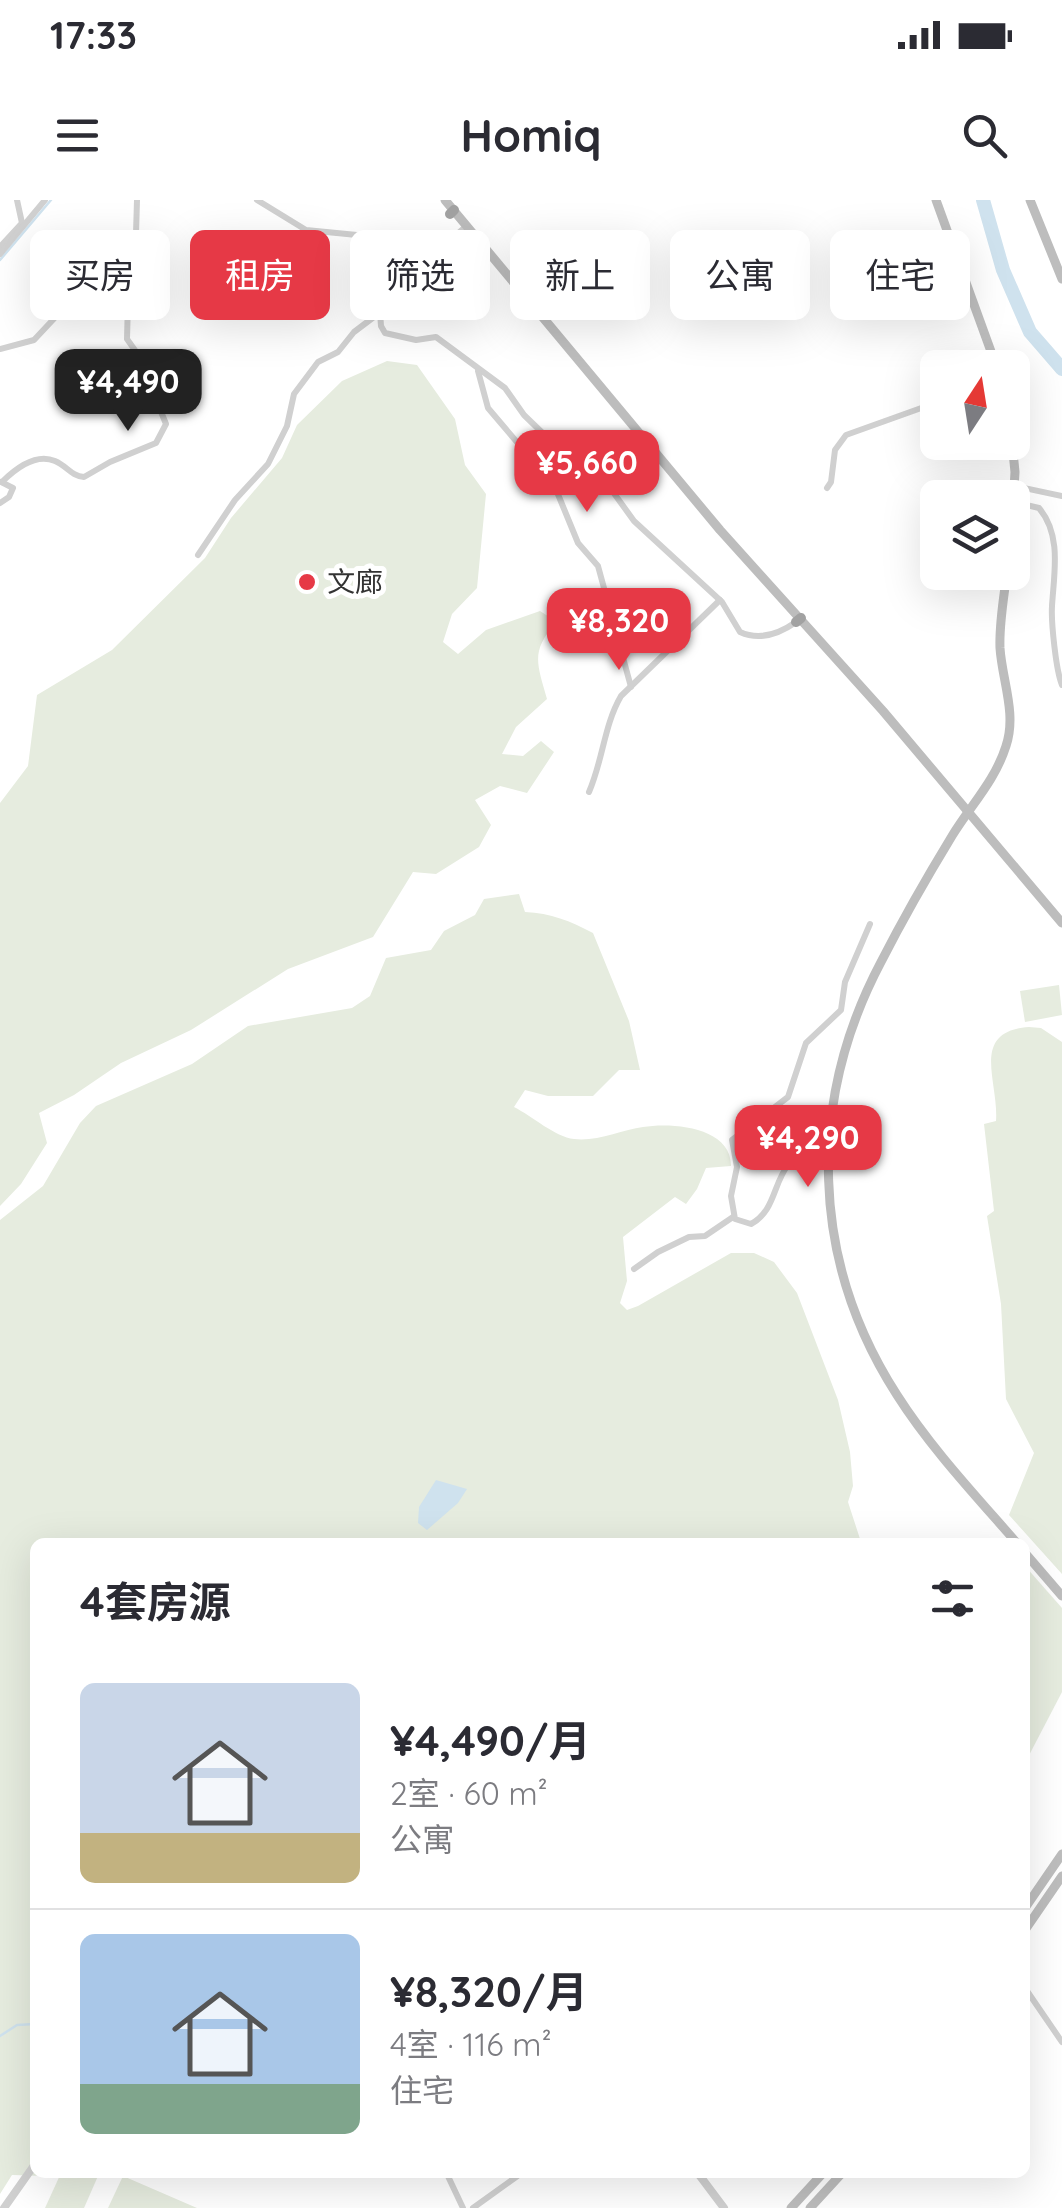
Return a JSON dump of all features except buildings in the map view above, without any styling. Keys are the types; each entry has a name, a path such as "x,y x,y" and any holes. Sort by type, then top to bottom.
{"main road":[{"path":"437,200 467,230"},
{"path":"445,200 463,229"},
{"path":"936,200 990,350"},
{"path":"1030,200 1062,279"},
{"path":"490,257 716,534 799,620 946,795 967,813 1062,923"},
{"path":"1005,590 1000,649 1010,729 996,773 967,813 882,960 860,1006 833,1094 827,1158 828,1199 836,1241 870,1346 905,1407 1013,1538"},
{"path":"1030,1559 1062,1596"},
{"path":"1030,1901 1062,1854"},
{"path":"1030,1923 1062,1876"},
{"path":"791,2208 818,2178"},
{"path":"810,2208 837,2178"}],"street":[{"path":"0,250 22,222 17,200"},
{"path":"0,250 46,200"},
{"path":"0,349 34,340 78,293 129,253 136,234 137,200"},
{"path":"257,200 306,230 370,237 429,250 441,248 463,229"},
{"path":"0,502 9,497 13,488 1,482 29,462 55,461 72,474 84,477 159,440 166,424 155,397 156,388 190,376 192,370 157,372 145,365 127,339 128,320"},
{"path":"198,556 235,500 268,464 282,436 294,394 318,362 338,352 370,320"},
{"path":"381,320 389,335 416,340 436,337 504,388 524,415 557,447 608,485 634,522 720,600 744,635 770,636 799,620"},
{"path":"477,369 488,408 555,488 578,543 598,566 631,687"},
{"path":"827,488 832,482 834,450 846,435 920,408"},
{"path":"1030,489 1062,496"},
{"path":"1030,506 1040,508 1051,524 1059,559 1052,627 1062,685"},
{"path":"589,792 602,762 614,709 631,687 720,600"},
{"path":"827,1158 788,1165 773,1200 756,1222 740,1222 734,1217 732,1196 737,1167 732,1140 788,1096 806,1043 842,1010 844,982 870,924"},
{"path":"634,1269 658,1252 689,1236 704,1236 734,1217"},
{"path":"1030,1995 1062,2042"},
{"path":"1052,2027 1062,2020"},
{"path":"4,2208 30,2171"},
{"path":"449,2178 463,2208"},
{"path":"473,2208 515,2178"},
{"path":"702,2178 724,2208"}],"shaded area":[{"path":"387,361 417,365 455,419 465,465 486,494 477,588 452,614 443,642 458,654 486,630 540,611 557,622 539,650 547,699 516,727 502,754 523,756 541,741 554,752 527,793 500,786 475,800 491,825 479,847 436,874 413,872 373,937 288,969 191,1030 121,1063 39,1113 47,1143 21,1184 0,1206 0,803 28,766 37,695 112,650 205,558 231,518 282,458 297,425 342,381"},
{"path":"519,894 525,912 560,918 593,933 629,1021 640,1070 619,1070 593,1096 548,1096 525,1090 514,1107 574,1139 643,1127 684,1127 711,1135 729,1153 731,1166 706,1168 686,1204 675,1197 623,1237 627,1281 620,1303 627,1310 638,1306 731,1253 754,1253 774,1262 797,1293 838,1400 850,1452 853,1486 848,1502 860,1538 30,1538 30,2176 12,2175 0,2194 0,1220 43,1186 80,1123 96,1106 192,1064 248,1026 352,1008 370,996 386,958 431,950 444,931 475,915 484,899"},
{"path":"1059,985 1062,1015 1025,1022 1020,991"},
{"path":"1041,1028 1062,1042 1062,1574 1009,1515 1034,1453 1006,1399 1001,1304 987,1216 994,1211 984,1124 996,1121 993,1048 1010,1031"},
{"path":"1030,1572 1062,1608 1062,1692 1030,1753"},
{"path":"59,2178 97,2178 84,2208 45,2208"},
{"path":"122,2178 128,2178 197,2208 108,2208"}],"water":[{"path":"436,1480 467,1489 458,1503 427,1530 418,1523 419,1507"}],"waterway":[{"path":"0,260 51,200"},
{"path":"983,200 1003,270 1030,332 1062,369"},
{"path":"0,2036 17,2025 30,2024"}],"place":[{"name":"文廊","path":"307,582"}]}
